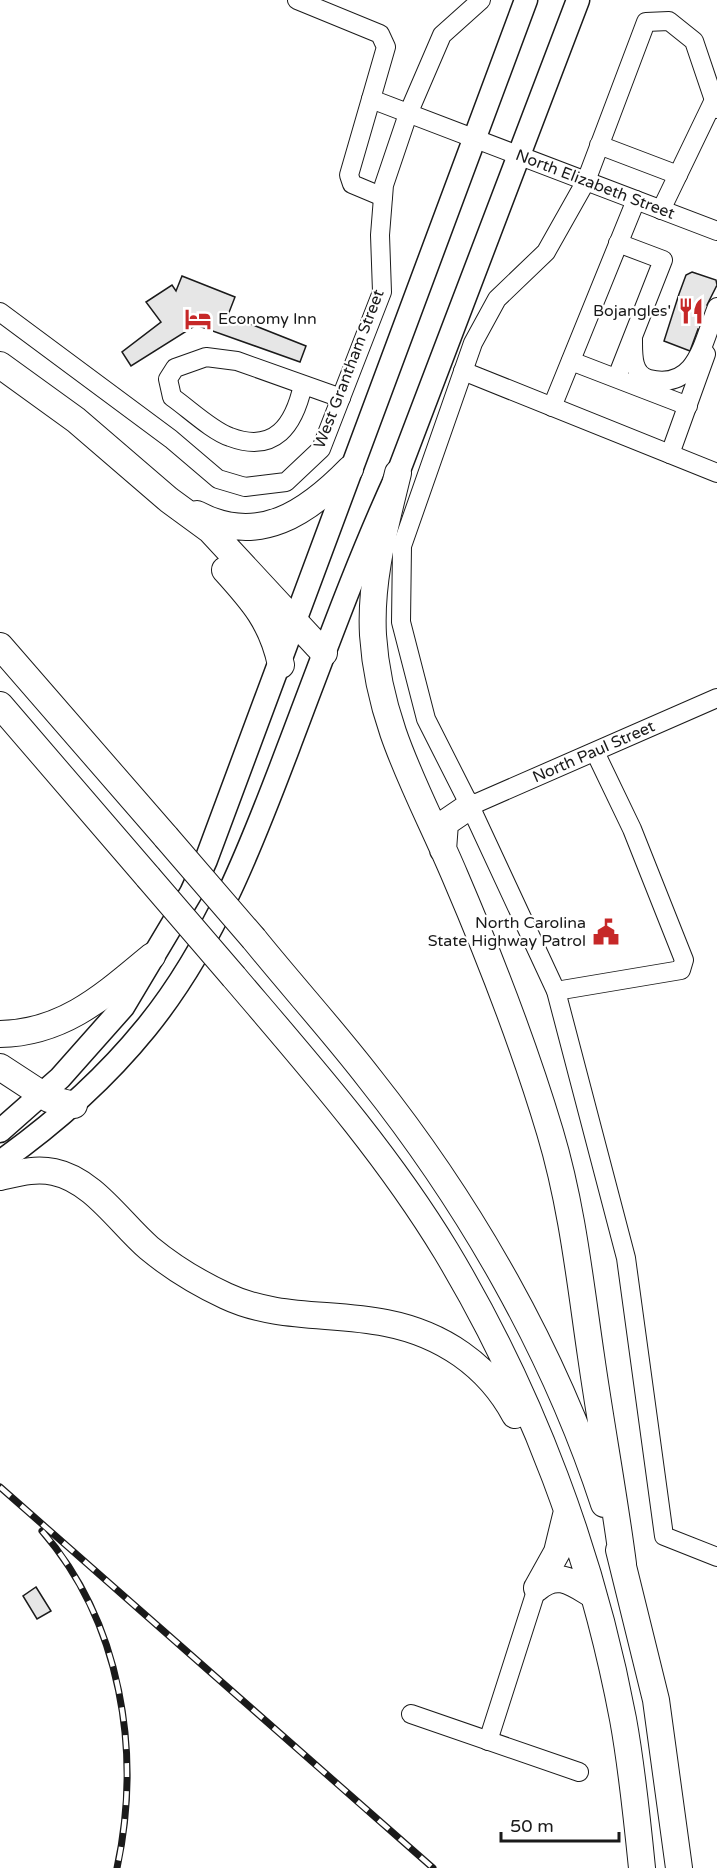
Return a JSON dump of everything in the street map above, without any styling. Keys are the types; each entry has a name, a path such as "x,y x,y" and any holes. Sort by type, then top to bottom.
{"highway":[{"path":"0,365 76,420 169,500 210,530 324,653"},
{"path":"169,500 203,518 225,524 247,526 270,524 305,509 323,496 350,469"},
{"path":"398,473 377,558 373,596 377,672 394,740 482,944 528,1062 551,1136 569,1211 623,1564"},
{"path":"169,500 189,530 261,612 276,640 281,664"},
{"path":"0,646 254,939 383,1096 453,1195 489,1252 538,1346 569,1413 600,1493 623,1564 656,1700 679,1868"},
{"path":"0,705 333,1094 445,1250 492,1337 548,1460 567,1511 593,1595 623,1718 633,1779 642,1868"},
{"path":"0,724 46,758"},
{"path":"443,850 445,823 470,806"},
{"path":"0,1034 18,1034 62,1022 86,1009 152,956"},
{"path":"0,1067 42,1095 74,1105"},
{"path":"0,1177 36,1170 65,1175 94,1195 166,1262 204,1285 247,1304 308,1317 385,1323 440,1340 457,1350 487,1375 510,1406 523,1429 548,1460"},
{"path":"537,1588 557,1552 567,1511"},
{"path":"537,1588 550,1579 561,1577 593,1595"}],"main road":[{"path":"0,1131 42,1095 123,1007 191,892 206,860 281,664 350,469 526,0"},
{"path":"0,1162 74,1105 96,1085 147,1027 170,996 209,930 260,823 369,535 398,473 578,0"}],"street":[{"path":"297,0 380,34 386,47 349,175 352,184 383,197"},
{"name":"West Grantham Street","path":"0,312 171,439 218,479 245,487 286,482 321,449 382,292 384,185 408,114 442,34 481,0"},
{"path":"661,210 715,105 694,41 669,21 646,22 585,181 546,252 497,299 473,343 402,546 401,622 426,719 470,806 556,991 626,1258 664,1536 717,1557"},
{"name":"North Elizabeth Street","path":"371,99 717,231"},
{"path":"599,145 678,175"},
{"path":"552,407 636,200"},
{"path":"617,377 663,260 618,243"},
{"path":"633,335 633,358 638,373 645,379 673,382 683,376 696,361 717,307"},
{"path":"670,454 717,325"},
{"path":"303,385 290,424 274,439 245,441 228,437 172,397 168,379 176,368 206,357 237,361 341,398"},
{"path":"571,361 688,406"},
{"path":"463,371 717,473"},
{"name":"North Paul Street","path":"470,806 717,698"},
{"path":"556,991 681,970 684,960 632,829 595,752"},
{"path":"488,1741 537,1588"},
{"path":"411,1714 579,1772"}],"building":[{"name":"Bojangles'","path":"692,272 716,280 717,285 707,305 712,306 702,331 698,329 690,351 664,341 686,275"},
{"name":"Economy Inn","path":"182,276 235,297 228,315 306,346 300,362 196,325 131,366 122,352 161,322 146,302 172,285 176,291"},
{"path":"36,1587 51,1611 37,1619 23,1596"}],"railway":[{"path":"0,1487 433,1868"},
{"path":"42,1531 69,1567 91,1606 107,1647 118,1690 125,1734 127,1779 124,1824 117,1868"}],"place":[{"name":"Bojangles'","path":"691,311"},
{"name":"Economy Inn","path":"198,319"},
{"name":"North Carolina State Highway Patrol","path":"606,932"}]}
